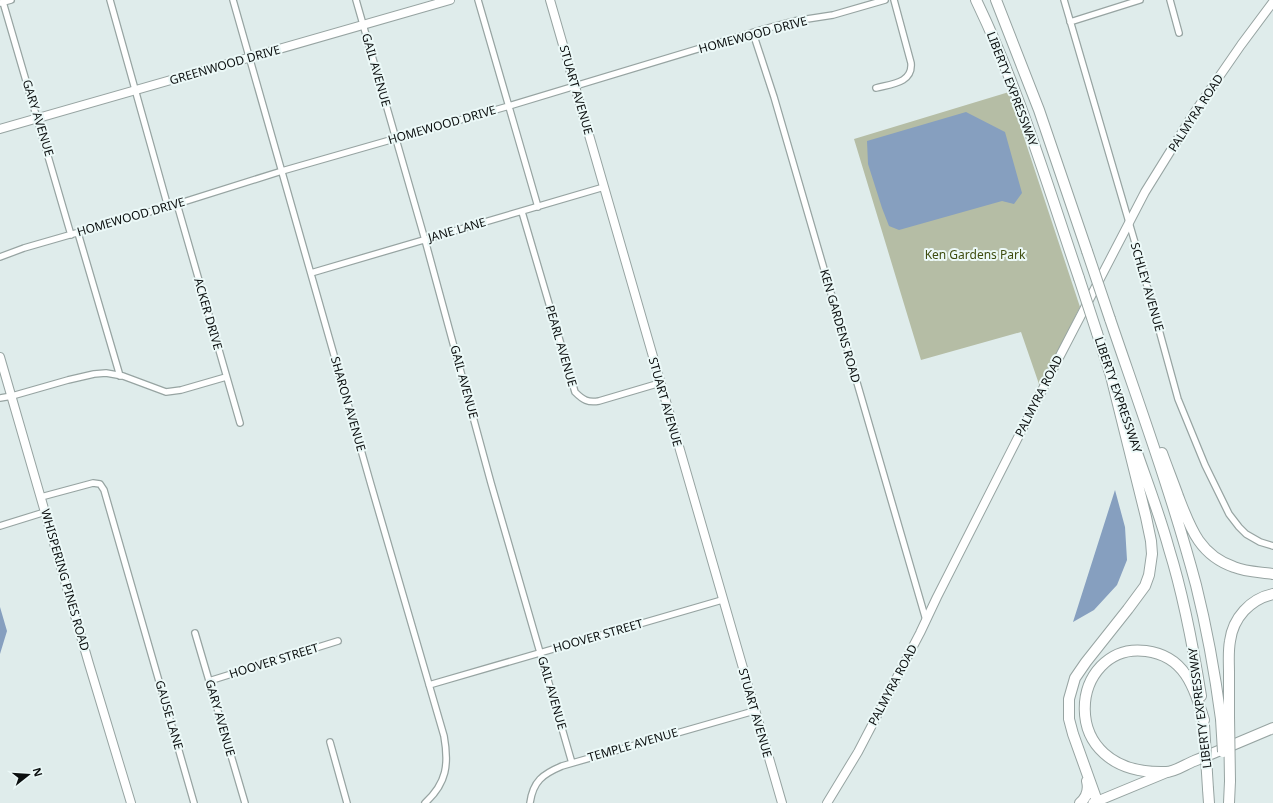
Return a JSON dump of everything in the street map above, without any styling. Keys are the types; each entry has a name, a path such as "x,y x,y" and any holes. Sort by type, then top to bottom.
{"highway":[{"name":"LIBERTY EXPRESSWAY","path":"976,0 1020,103 1097,333 1138,469 1169,548 1179,584 1194,651 1204,723 1209,803"},
{"name":"LIBERTY EXPRESSWAY","path":"996,0 1013,39 1039,110 1110,319 1124,352 1160,456 1173,508 1196,585 1225,717 1228,782 1226,803"},
{"path":"1160,456 1188,523 1195,536 1205,548 1216,558 1235,567 1248,571 1273,574"},
{"path":"1095,802 1069,719 1069,699 1075,678 1145,586 1151,565 1151,541 1138,469"},
{"path":"1225,717 1229,649 1233,630 1239,618 1247,608 1257,600 1273,594"},
{"path":"1204,723 1195,691 1189,678 1168,658 1151,652 1142,650 1124,652 1110,660 1098,671 1088,687 1086,694 1085,714 1087,728 1095,744 1108,757 1131,768 1168,772 1270,729"},
{"path":"1080,803 1085,797 1088,789 1085,769"},
{"path":"1228,782 1229,803"}],"main road":[{"path":"1095,802 1168,772"}],"street":[{"path":"2,3 11,0"},
{"path":"110,0 168,207"},
{"name":"SHARON AVENUE","path":"233,0 428,685 444,736 447,758 444,775 430,798 425,803"},
{"name":"GAIL AVENUE","path":"356,0 425,240 491,482 572,763"},
{"name":"GREENWOOD DRIVE","path":"0,130 450,0"},
{"path":"478,0 538,207"},
{"name":"STUART AVENUE","path":"550,0 722,600 782,803"},
{"name":"HOMEWOOD DRIVE","path":"0,257 282,171 509,106 794,21 833,15 885,0"},
{"path":"876,88 905,79 912,70 894,0"},
{"name":"SCHLEY AVENUE","path":"1064,0 1129,223 1178,399 1205,465 1225,507 1239,527 1250,537 1273,546"},
{"path":"1070,22 1140,0"},
{"path":"1170,0 1179,33"},
{"name":"PALMYRA ROAD","path":"827,803 858,752 920,633 1037,400 1145,192 1194,113 1273,2"},
{"name":"GARY AVENUE","path":"2,3 38,119 71,235"},
{"name":"KEN GARDENS ROAD","path":"753,33 774,97 926,620"},
{"name":"JANE LANE","path":"311,273 604,187"},
{"name":"ACKER DRIVE","path":"177,204 240,423"},
{"name":"PEARL AVENUE","path":"522,212 575,392 581,399 590,402 599,401 660,383"},
{"path":"78,233 120,376"},
{"name":"WHISPERING PINES ROAD","path":"0,357 131,803"},
{"path":"0,398 94,374 106,373 120,376 166,392 181,390 226,377"},
{"name":"GAUSE LANE","path":"41,497 93,483 100,484 104,490 194,803"},
{"path":"0,526 45,512"},
{"name":"HOOVER STREET","path":"428,685 722,600"},
{"name":"GARY AVENUE","path":"195,633 245,803"},
{"name":"HOOVER STREET","path":"209,681 338,641"},
{"name":"TEMPLE AVENUE","path":"530,803 535,786 544,775 549,772 572,763 754,710"},
{"path":"330,742 347,803"}],"green space":[{"name":"Ken Gardens Park","path":"1009,92 1080,307 1040,387 1021,332 921,360 854,139"}],"water":[{"path":"966,112 1005,132 1022,193 1014,204 1002,201 899,230 889,226 868,164 867,141"},
{"path":"1115,490 1125,527 1127,560 1117,585 1094,610 1073,622"},
{"path":"0,607 7,631 0,654"}]}
